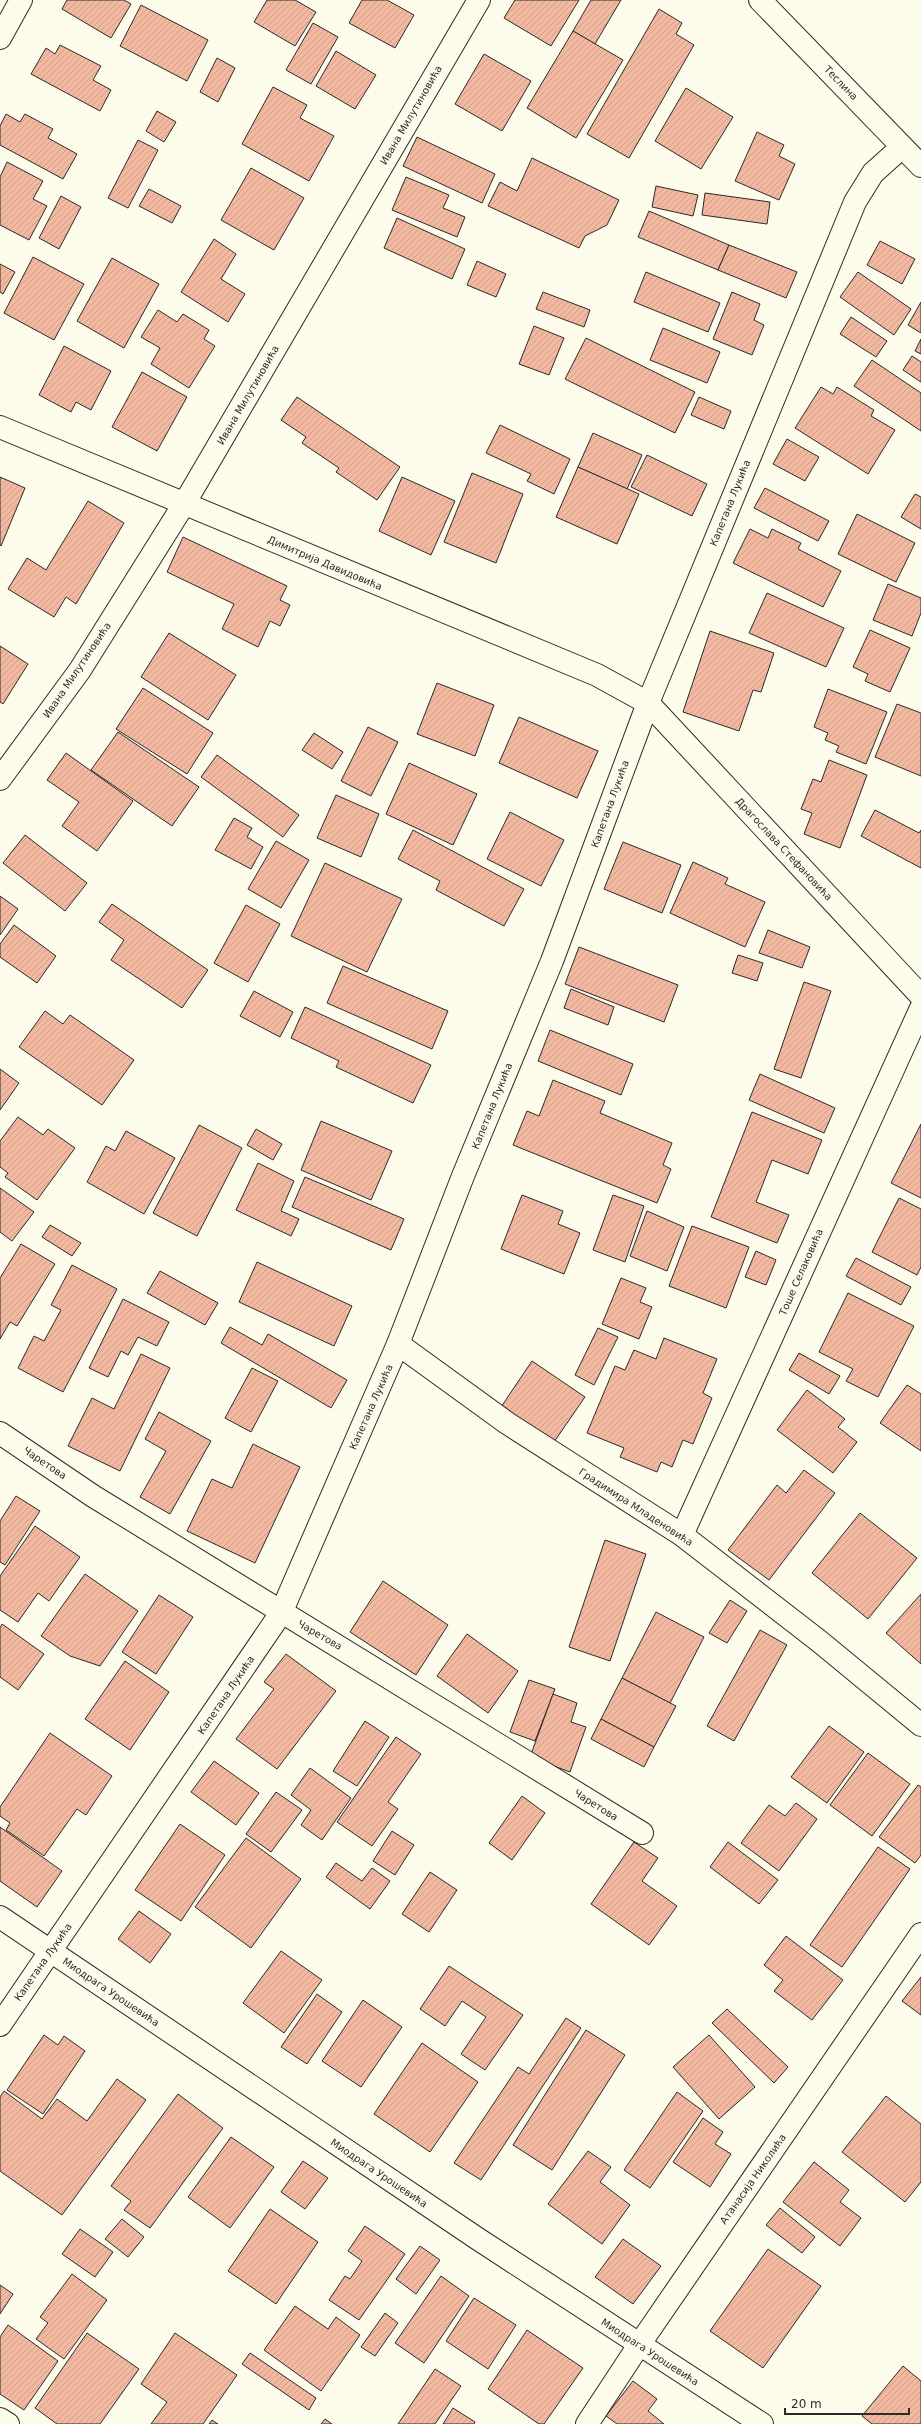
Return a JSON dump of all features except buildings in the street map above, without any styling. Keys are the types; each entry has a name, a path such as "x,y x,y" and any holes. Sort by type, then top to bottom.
{"street":[{"path":"0,38 21,0"},
{"name":"Ивана Милутиновића","path":"0,779 80,670 184,504 479,0"},
{"name":"Теслина","path":"760,0 921,166"},
{"name":"Капетана Лукића","path":"0,2025 281,1613 398,1344 463,1176 552,961 648,703 855,202 873,173 902,147"},
{"name":"Димитрија Давидовића","path":"0,427 597,675 648,703"},
{"name":"Драгослава Стефановића","path":"648,703 921,996"},
{"name":"Тоше Селаковића","path":"682,1535 921,1008"},
{"name":"Градимира Младеновића","path":"398,1344 507,1423 682,1535 819,1641 921,1725"},
{"name":"Чаретова","path":"0,1433 93,1496 281,1613 345,1650 642,1833"},
{"name":"Миодрага Урошевића","path":"0,1917 478,2239 762,2424"},
{"name":"Атанасија Николића","path":"587,2424 639,2345 921,1934"},
{"path":"0,2419 8,2424"}]}
